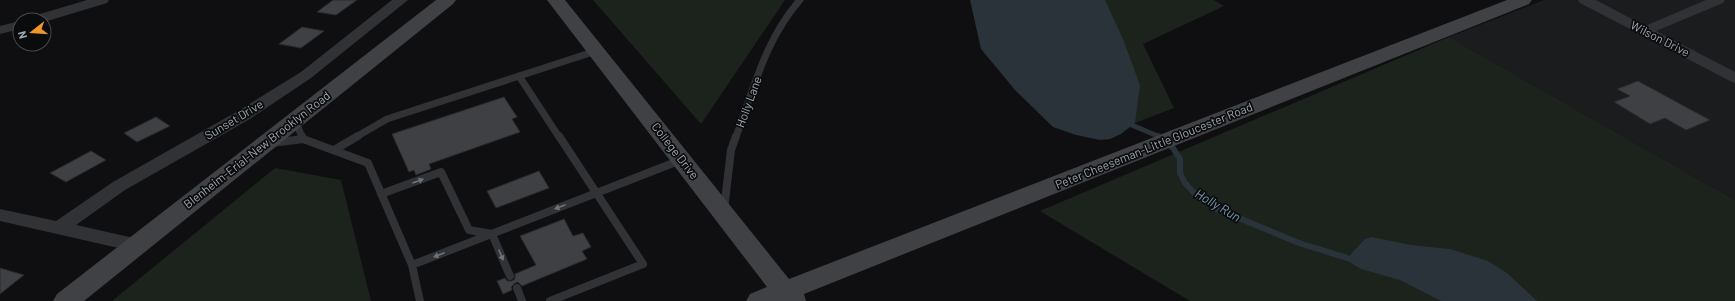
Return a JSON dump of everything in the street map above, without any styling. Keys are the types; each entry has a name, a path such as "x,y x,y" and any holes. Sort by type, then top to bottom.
{"main road":[{"name":"College Drive","path":"556,0 790,296"},
{"name":"Peter Cheeseman-Little Gloucester Road","path":"759,301 790,296 1523,0"},
{"name":"Blenheim-Erial-New Brooklyn Road","path":"66,301 265,144 299,130 447,1"}],"street":[{"path":"52,15 102,0"},
{"name":"Sunset Drive","path":"60,228 119,186 244,115 306,75 401,0"},
{"name":"Wilson Drive","path":"1585,0 1735,78"},
{"path":"1643,31 1664,24 1718,0"},
{"path":"0,30 12,26"},
{"path":"0,215 136,245"}],"lane":[{"name":"Holly Lane","path":"723,213 731,150 772,40 790,11 800,0"},
{"path":"334,150 387,119 596,51"},
{"path":"519,76 643,264 550,301"},
{"path":"299,130 334,150 368,163 412,265 420,301"},
{"path":"412,265 681,160"},
{"path":"381,194 441,172 469,230 492,234"},
{"path":"492,234 510,276"},
{"path":"517,288 522,301"}],"shaded area":[{"path":"593,0 785,0 701,124"},
{"path":"970,0 1105,0 1123,39 1140,85 1135,123 1121,134 1110,139 1100,140 1076,135 1053,127 1015,90 981,49"},
{"path":"1105,0 1214,0 1224,6 1143,44 1174,108 1109,133 1140,85"},
{"path":"1544,0 1735,0 1735,200 1449,37"},
{"path":"1449,37 1735,200 1735,301 1190,301 1040,211"},
{"path":"275,168 341,180 371,301 112,301"},
{"path":"1372,237 1411,245 1450,249 1488,261 1507,273 1537,301 1441,301 1400,280 1361,269 1350,262 1349,257 1352,253 1365,239"}],"building":[{"path":"333,0 357,0 336,15 317,12"},
{"path":"302,27 324,31 301,48 279,44"},
{"path":"1638,81 1710,120 1686,130 1665,118 1650,124 1614,102 1630,96 1617,89"},
{"path":"504,97 517,117 512,119 520,132 429,164 431,169 416,175 414,170 409,172 392,134"},
{"path":"156,117 170,126 137,142 124,133"},
{"path":"91,151 106,160 66,182 50,173"},
{"path":"539,171 549,188 496,208 487,191"},
{"path":"564,219 573,236 583,233 591,247 582,251 587,259 522,286 518,282 515,283 511,287 512,290 503,294 497,281 505,278 507,281 512,281 515,279 515,274 536,265 520,236"},
{"path":"0,268 24,275 0,294"}],"waterway":[{"name":"Holly Run","path":"1127,123 1158,136"},
{"name":"Holly Run","path":"1158,136 1173,148 1180,159 1180,173 1185,183 1197,196 1217,209 1299,243 1357,261"}]}
